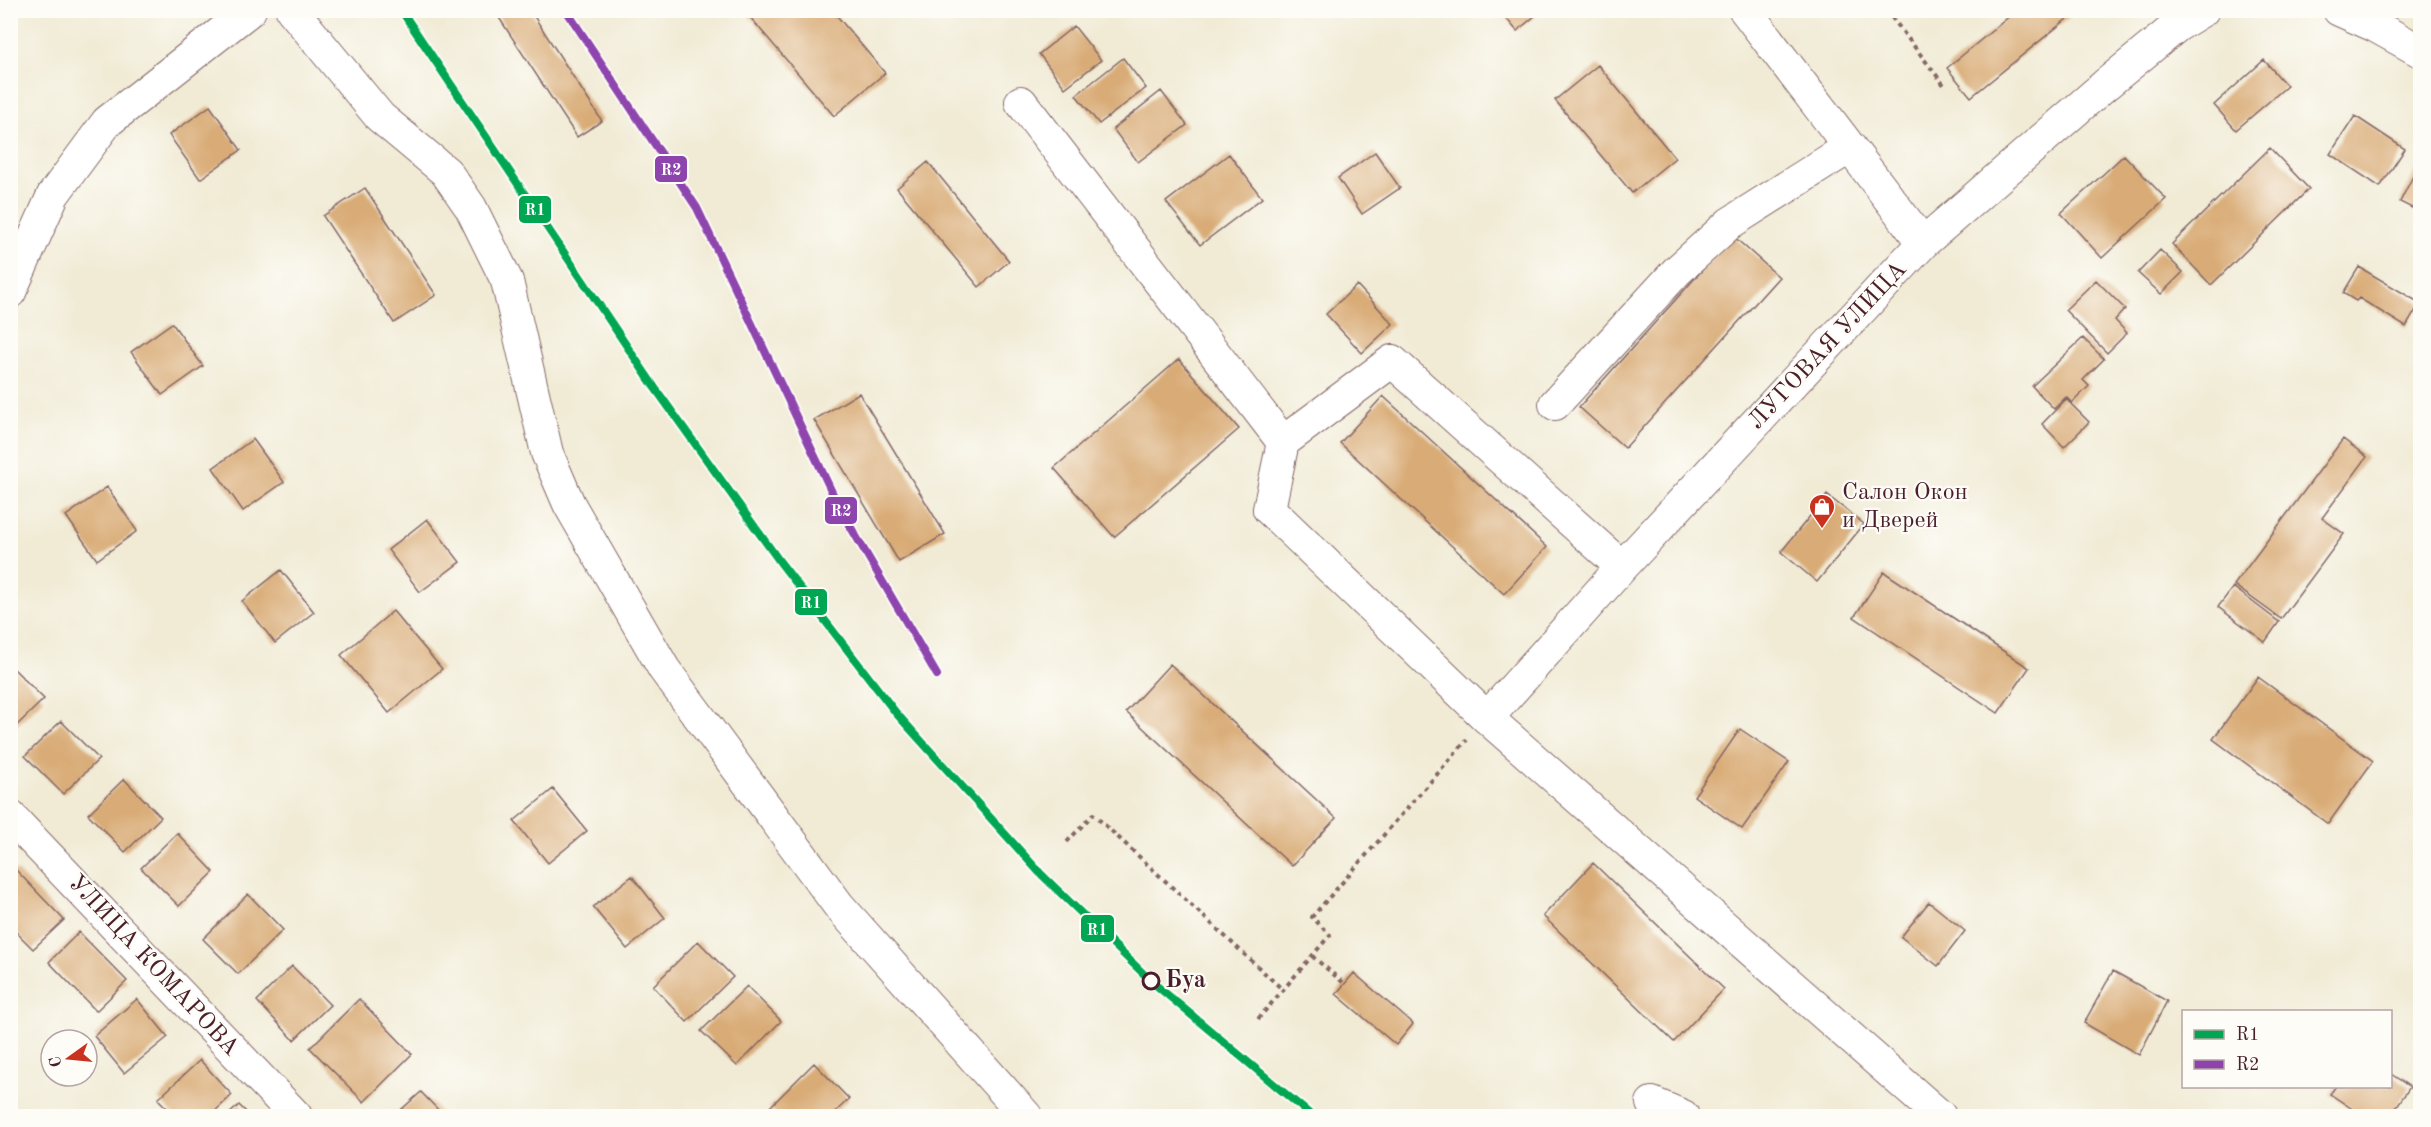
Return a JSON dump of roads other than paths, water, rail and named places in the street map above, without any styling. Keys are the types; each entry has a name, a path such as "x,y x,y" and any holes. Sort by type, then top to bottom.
{"street":[{"path":"10,292 53,195 107,122 250,10"},
{"path":"292,10 380,117 446,172 471,208 507,281 547,453 569,504 664,669 839,906 1026,1116"},
{"path":"1745,10 1923,243"},
{"name":"ЛУГОВАЯ УЛИЦА","path":"1487,718 1622,567 1923,243 2105,85 2177,26 2203,10"},
{"path":"2339,10 2421,51"},
{"path":"1021,102 1283,442"},
{"path":"1555,404 1677,272 1730,223 1850,147"},
{"path":"1622,567 1392,361 1283,442 1269,509 1487,718 1940,1116"},
{"name":"УЛИЦА КОМАРОВА","path":"10,816 296,1116"},
{"path":"1652,1103 1683,1116"}],"place":[{"name":"Салон Окон и Дверей","path":"1822,530"},
{"name":"Буа","path":"1151,981"}]}
